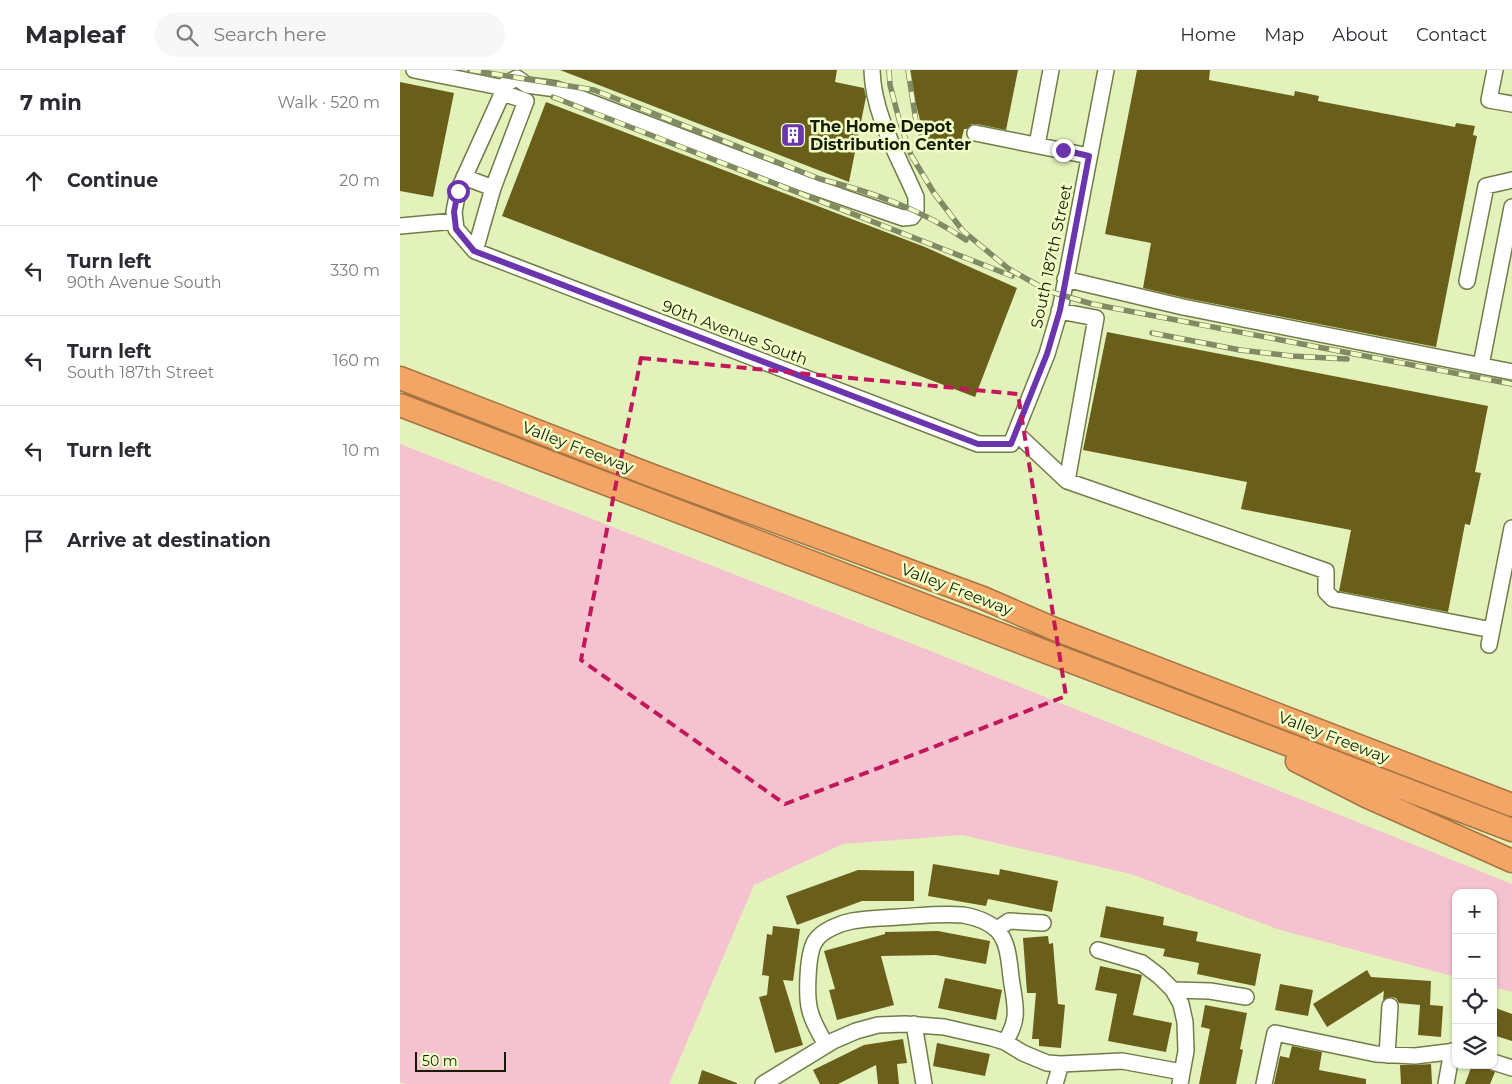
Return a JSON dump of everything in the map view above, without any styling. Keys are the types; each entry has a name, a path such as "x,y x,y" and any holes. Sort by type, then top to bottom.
{"highway":[{"name":"Valley Freeway","path":"400,378 644,472 983,598 1061,632 1512,805"},
{"path":"400,405 1512,830"},
{"name":"Valley Freeway","path":"400,416 809,570 1288,756 1512,840"},
{"path":"1288,756 1368,797 1512,861"}],"street":[{"path":"414,70 556,88 802,183 903,218 912,217 916,211 916,197 878,111 872,84 872,70"},
{"path":"1037,146 1051,70"},
{"name":"South 187th Street","path":"1014,438 1047,354 1059,311 1106,70"},
{"path":"1495,70 1489,100 1512,104"},
{"path":"400,226 456,225 454,212 458,191 511,82"},
{"path":"474,251 493,188 526,102 511,82"},
{"path":"975,133 1089,156"},
{"path":"464,177 493,188"},
{"path":"1467,281 1486,186 1512,180"},
{"path":"1481,366 1512,207"},
{"name":"90th Avenue South","path":"456,225 474,251 978,444 1014,438"},
{"path":"1065,279 1192,309 1512,372"},
{"path":"1059,311 1096,318 1067,481"},
{"path":"1014,438 1067,481 1326,570 1326,592 1333,599 1492,630"},
{"path":"1489,645 1512,528"},
{"path":"826,1045 814,1022 808,995 810,955 816,939 824,932 852,921 948,914 978,919 996,930 1006,944 1016,1007 1013,1030 1005,1042"},
{"path":"996,930 1009,921 1043,923"},
{"path":"763,1084 826,1045 856,1031 878,1025 914,1024 944,1027 1005,1042 1034,1058 1047,1062 1061,1064 1122,1061 1181,1078 1186,1051 1184,1022 1181,1004 1173,990 1142,963 1098,950"},
{"path":"1173,990 1210,991 1246,997"},
{"path":"1386,1055 1390,1006"},
{"path":"914,1024 924,1084"},
{"path":"1264,1084 1275,1033 1376,1054 1415,1056 1452,1051"},
{"path":"1446,1084 1452,1059"},
{"path":"1497,1063 1512,1068"},
{"path":"1055,1084 1061,1064"}],"highlighted area":[{"path":"641,358 1018,394 1066,696 785,804 581,660"}],"shaded area":[{"path":"400,444 923,648 1512,884 1512,992 1497,988 1497,889 1452,889 1452,976 1277,929 1131,874 962,835 843,844 754,885 669,1084 407,1084 400,1082"}],"building":[{"name":"The Home Depot Distribution Center","path":"560,70 837,70 835,82 864,88 866,97 849,182"},
{"path":"910,70 1018,70 1006,130 972,124 967,129 964,129 960,146 928,139 931,122 920,120 913,93"},
{"path":"1137,70 1210,70 1209,80 1294,96 1295,91 1319,96 1318,101 1455,127 1456,123 1475,126 1473,135 1477,136 1436,347 1185,298 1143,288 1151,243 1105,234"},
{"path":"400,82 454,93 433,197 400,191"},
{"path":"546,102 925,247 1017,288 975,397 502,216"},
{"path":"1107,332 1488,406 1475,472 1481,473 1470,525 1465,524 1448,612 1339,591 1351,530 1241,509 1247,482 1083,450"},
{"path":"933,864 999,875 1000,869 1058,881 1052,912 988,899 986,906 928,896"},
{"path":"858,870 914,871 914,901 862,901 797,925 786,896"},
{"path":"1106,906 1164,917 1163,925 1198,932 1196,941 1261,954 1255,986 1197,974 1199,963 1163,956 1165,949 1100,937"},
{"path":"773,926 800,929 793,981 783,980 803,1045 775,1053 759,997 767,995 769,976 762,975 767,934 772,935"},
{"path":"938,931 990,941 986,964 936,955 881,956 894,1005 837,1020 829,990 835,989 824,951 885,934 885,932"},
{"path":"1048,936 1049,944 1053,943 1058,1004 1065,1005 1061,1048 1039,1046 1039,1039 1032,1039 1036,993 1027,993 1023,938"},
{"path":"1100,966 1142,975 1133,1015 1172,1023 1166,1052 1108,1041 1117,994 1095,990"},
{"path":"1367,970 1371,977 1431,981 1430,1005 1443,1006 1441,1037 1418,1035 1420,1005 1399,1003 1396,998 1391,997 1383,1000 1384,991 1327,1027 1313,1004"},
{"path":"945,978 1002,990 996,1020 938,1008"},
{"path":"1280,984 1313,990 1308,1016 1275,1010"},
{"path":"1205,1005 1247,1013 1240,1049 1243,1050 1236,1084 1199,1084 1210,1029 1201,1027"},
{"path":"1497,1008 1512,1014 1512,1041 1497,1036"},
{"path":"903,1039 907,1063 897,1064 899,1084 878,1084 876,1065 838,1084 820,1084 813,1070 864,1045"},
{"path":"937,1043 990,1054 985,1076 933,1066"},
{"path":"1292,1046 1322,1052 1319,1070 1366,1079 1366,1084 1274,1084 1280,1056 1289,1058"},
{"path":"1431,1064 1432,1084 1401,1084 1400,1065"},
{"path":"1471,1069 1488,1069 1495,1072 1490,1084 1465,1084"},
{"path":"702,1070 737,1083 737,1084 698,1084"}],"railway":[{"path":"470,70 594,90 820,179 896,203 932,219 966,240"},
{"path":"889,70 890,85 911,155 934,193 963,231 1009,269 1048,291 1092,304 1512,384"},
{"path":"908,70 916,121 920,133"},
{"path":"553,97 1012,276"},
{"path":"1152,333 1240,350 1292,356 1347,359"}],"place":[{"name":"The Home Depot Distribution Center","path":"793,135"}],"route":[{"path":"458,191 454,212 456,229 474,251 978,444 1011,444 1047,354 1060,310 1089,156 1063,150"}]}
